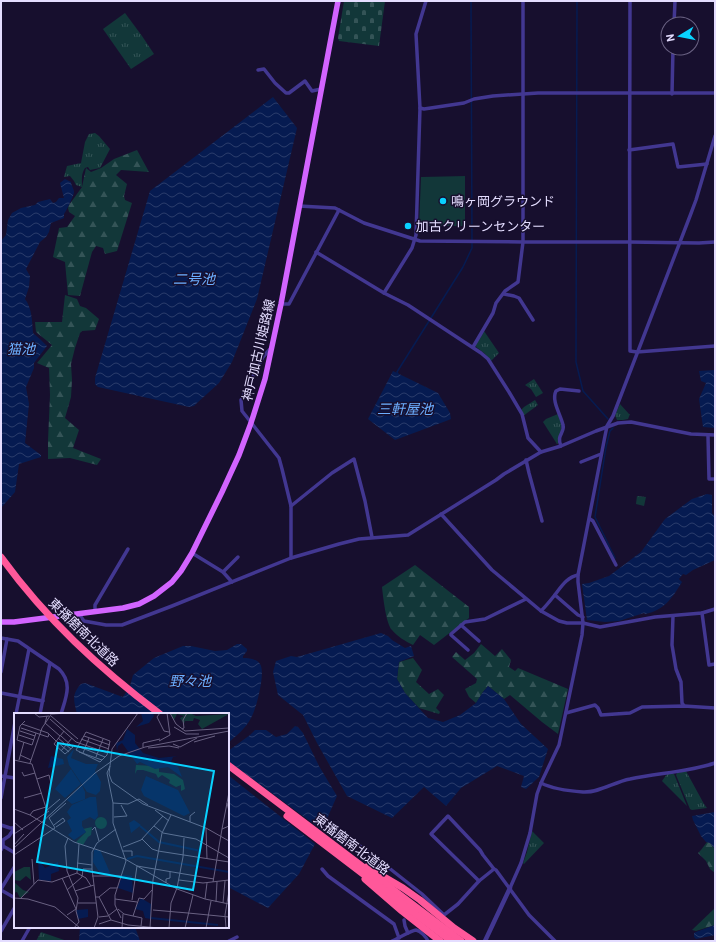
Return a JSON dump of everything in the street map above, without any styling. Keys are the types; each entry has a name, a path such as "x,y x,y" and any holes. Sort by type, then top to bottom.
{"highway":[{"name":"東播磨南北道路","path":"1,557 39,605 68,636 99,665 159,713"},
{"name":"東播磨南北道路","path":"1,565 34,606 65,639 96,668 152,713"},
{"name":"東播磨南北道路","path":"229,767 451,941"},
{"name":"東播磨南北道路","path":"229,772 461,941"},
{"path":"348,859 391,881 420,900 454,928 473,941"},
{"path":"348,859 383,895 440,941"}],"main road":[{"name":"神戸加古川姫路線","path":"1,622 14,622 95,612 139,604 154,596 172,582 192,554 236,461 251,423 265,379 281,304 338,1"}],"street":[{"path":"384,293 412,248 416,235 420,108 416,34 426,1"},
{"path":"473,346 493,313 496,303 518,282 523,242 523,1"},
{"path":"630,1 630,351 637,352 715,346"},
{"path":"674,16 675,1"},
{"path":"672,94 673,56"},
{"path":"258,70 264,69 275,83 289,94 305,81 312,91 321,89"},
{"path":"420,108 424,109 464,103 474,99 486,97 524,94 715,93"},
{"path":"485,941 521,863 530,833 537,794 559,745 581,642 583,617 578,575 607,426 613,416 680,243 696,200 715,136"},
{"path":"629,150 673,144 678,167 707,164"},
{"path":"299,206 335,208 364,223 420,241 715,242"},
{"path":"281,304 289,304 339,210"},
{"path":"316,252 384,293 408,305 473,346 488,360 498,375 522,414 528,438 541,452"},
{"path":"504,294 519,298 533,320"},
{"path":"272,346 263,357 241,400 242,411 279,458 288,487 291,506 291,558"},
{"path":"562,446 559,439 563,427 554,396 556,391 560,389 579,391"},
{"path":"79,614 84,621 106,625 122,625 291,558 349,541 372,537 408,534 526,460 541,452 562,446 607,426 631,422 691,434 708,436 715,435"},
{"path":"708,436 709,479 715,479"},
{"path":"581,462 601,454"},
{"path":"291,506 332,473 354,458 372,537"},
{"path":"526,460 542,520"},
{"path":"441,514 492,570 541,611 560,621 567,623 583,623 600,627 643,619 702,613 715,609"},
{"path":"590,519 593,521 616,565"},
{"path":"95,612 95,605 128,549"},
{"path":"192,554 222,572 232,582"},
{"path":"222,572 238,557"},
{"path":"541,611 563,584 574,576 578,575"},
{"path":"555,595 578,615 583,617"},
{"path":"468,650 451,635 461,625 467,621 485,619 526,599"},
{"path":"702,613 709,665 715,664"},
{"path":"673,616 672,645 676,669 681,682 682,703 684,706"},
{"path":"461,625 479,641"},
{"path":"1,638 18,641 59,669 65,675 68,687 61,713"},
{"path":"1,672 7,639"},
{"path":"16,713 29,649"},
{"path":"40,713 50,663"},
{"path":"1,693 42,701"},
{"path":"566,713 595,705 601,715 630,713 642,707 684,706 715,708"},
{"path":"1,798 3,776 14,726"},
{"path":"541,783 546,786 564,790 584,792 594,791 630,779 697,768 715,763"},
{"path":"3,776 14,778"},
{"path":"479,881 431,834 448,816 480,850 482,855 494,870 496,870 529,914 555,941"},
{"path":"1,825 14,828 10,836 3,840 2,848 14,853"},
{"path":"338,830 422,894 444,915 458,904 479,881 494,870"},
{"path":"14,868 1,890 14,897"},
{"path":"322,869 324,875 394,924 399,938"},
{"path":"1,931 14,909"},
{"path":"404,920 408,933"},
{"path":"22,941 29,928"},
{"path":"392,941 412,931 418,931 426,937 428,941"},
{"path":"229,941 237,937"}],"green space":[{"path":"344,1 385,1 379,46 339,41 338,38"},
{"path":"125,13 154,54 131,69 103,29"},
{"path":"95,133 110,149 100,168 90,170 88,167 85,168 82,175 82,187 76,185 70,176 64,177 67,166 81,163 85,142 89,134"},
{"path":"137,150 149,172 121,170 116,175 127,184 124,196 125,200 132,203 117,251 105,254 103,248 96,246 92,252 80,296 68,295 65,262 53,257 59,228 67,227 75,216 69,212 68,208 82,187 86,168 91,172 101,168 114,159"},
{"name":"鳴ヶ岡グラウンド","path":"465,176 465,226 419,226 421,177"},
{"path":"65,295 77,299 80,306 86,308 99,319 95,330 82,331 80,333 71,364 71,397 65,418 79,430 73,448 101,459 97,465 70,458 48,459 50,395 49,368 37,363 52,345 36,332 35,322 62,322"},
{"path":"484,331 499,353 491,361 475,346"},
{"path":"534,379 543,393 536,397 531,389 525,385"},
{"path":"535,400 538,405 523,416 521,410"},
{"path":"620,404 630,414 628,419 617,420 615,415"},
{"path":"558,414 562,425 559,442 557,444 543,422 546,419"},
{"path":"637,496 646,497 644,506 636,504"},
{"path":"415,565 469,607 469,618 434,645 420,635 413,645 404,640 392,630 386,616 382,587"},
{"path":"481,644 495,656 502,649 511,660 509,667 515,671 518,668 568,689 558,734 510,695 504,699 488,686 476,703 469,697 465,689 476,683 477,679 452,657 456,652 465,660 474,653"},
{"path":"413,658 422,670 416,682 429,694 438,689 444,695 436,708 440,712 439,714 419,708 405,693 397,679 399,662"},
{"path":"686,771 707,808 690,809 676,775 677,773"},
{"path":"667,774 674,774 687,806 662,781"},
{"path":"532,831 544,843 524,864 523,863"},
{"path":"707,842 710,843 715,849 715,873 710,869 706,861 698,853"},
{"path":"715,908 715,925 696,931 692,930"},
{"path":"41,932 67,941 36,941"}],"water":[{"name":"二号池","path":"273,97 297,128 257,299 232,362 219,383 194,406 189,407 98,387 95,384 95,378 150,191"},
{"name":"猫池","path":"65,179 71,182 74,192 64,214 64,218 51,223 49,232 40,242 26,269 30,276 29,287 25,299 32,319 33,333 47,346 34,363 34,368 26,387 29,404 25,443 41,455 41,457 19,464 15,492 1,508 1,241 6,235 8,220 12,213 21,208 35,205 38,202 50,199 53,203 59,198 64,198 60,183"},
{"path":"715,370 715,428 703,427 699,399 706,383 701,381 699,371"},
{"name":"三軒屋池","path":"393,371 438,393 450,413 451,419 395,440 368,419"},
{"path":"707,494 712,495 712,513 715,517 715,560 693,570 686,575 683,574 679,579 682,582 675,593 658,610 619,621 605,622 587,620 582,584 609,576 641,552 665,519 692,499"},
{"path":"381,633 405,648 411,646 414,656 399,662 397,679 405,693 428,718 443,722 460,715 476,703 488,686 504,699 521,724 548,749 539,777 526,789 521,787 524,776 497,766 461,788 446,806 424,787 392,818 347,796 303,715 278,695 273,672 276,661 291,656 297,657"},
{"name":"野々池","path":"237,644 241,644 247,649 243,658 253,659 259,662 262,668 258,700 253,714 244,728 229,742 229,713 77,713 74,698 81,684 85,683 123,697 130,686 133,675 154,658 183,646 191,646 215,651 227,650"},
{"path":"295,726 298,727 303,733 319,766 337,796 322,830 229,762 229,750 255,730 266,730 276,737 287,734"},
{"path":"229,776 315,844 299,874 268,908 229,888"},
{"path":"715,812 715,849 701,836 692,816"},
{"path":"715,925 715,935 696,939 694,937 694,933"},
{"path":"80,928 135,928 140,941 79,941"}],"waterway":[{"path":"398,374 397,372 463,267 472,248 471,1"},
{"path":"577,1 576,362 583,391 608,419"},
{"path":"613,428 610,431 606,447 595,517 615,558"}],"place":[{"name":"鳴ヶ岡グラウンド","path":"443,201"},
{"name":"加古クリーンセンター","path":"408,226"}]}
